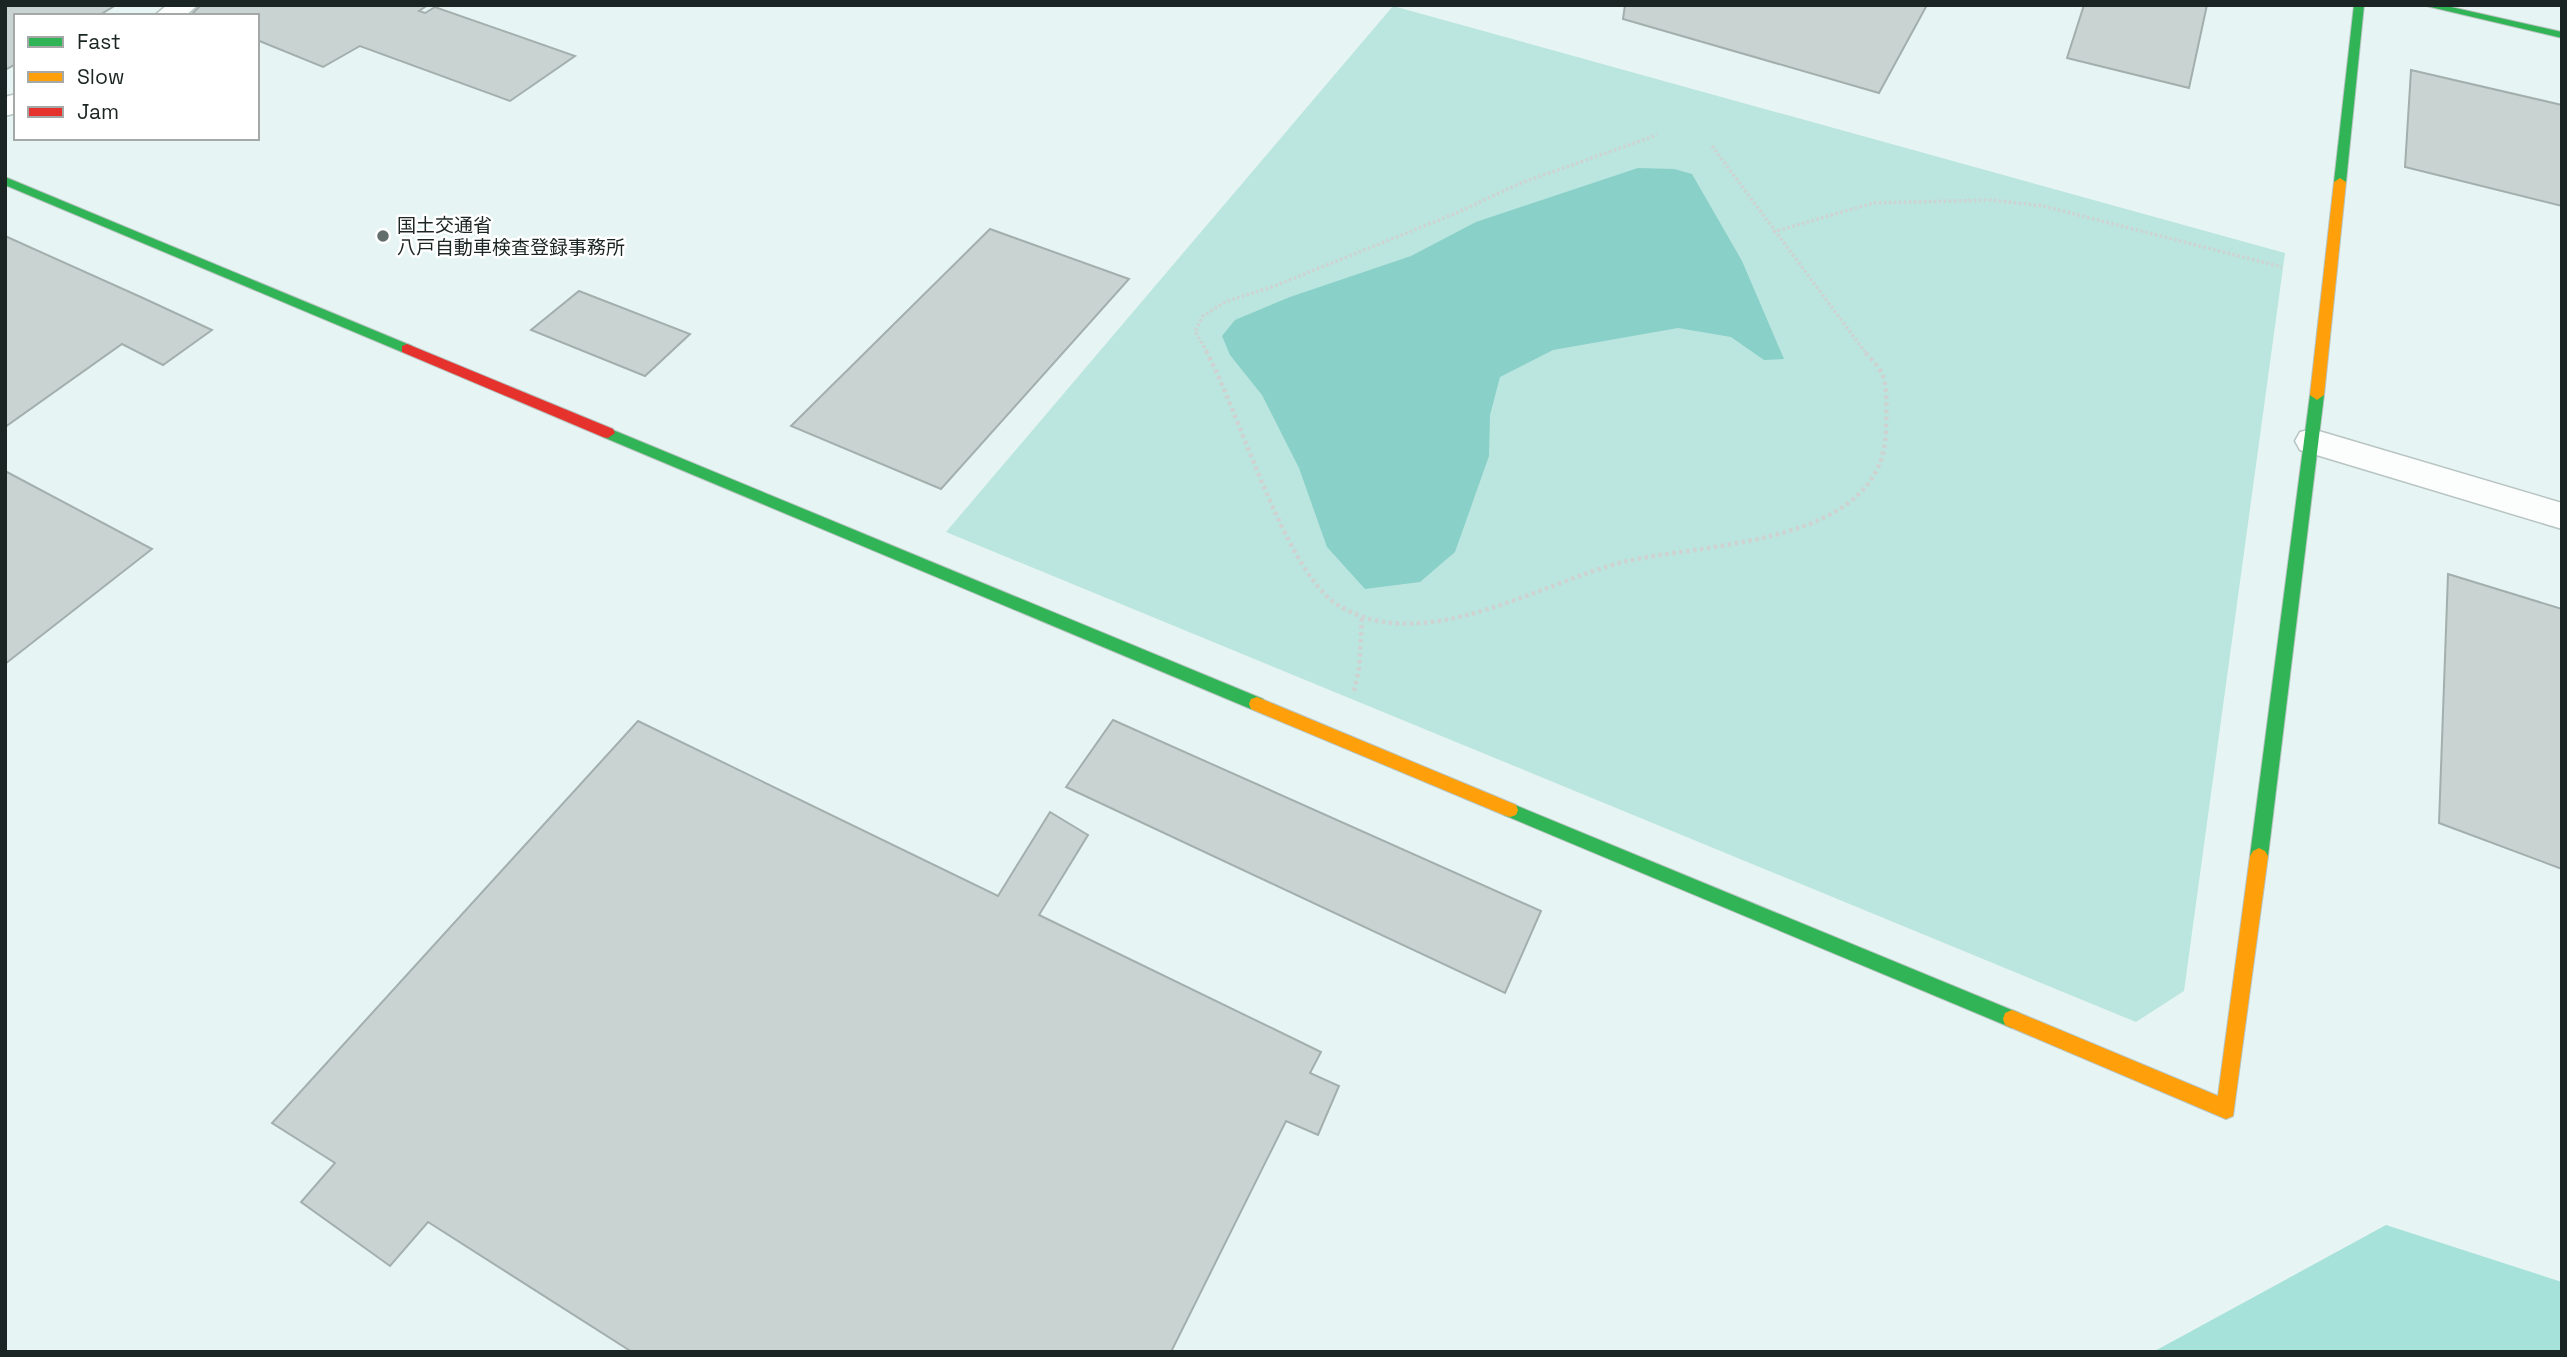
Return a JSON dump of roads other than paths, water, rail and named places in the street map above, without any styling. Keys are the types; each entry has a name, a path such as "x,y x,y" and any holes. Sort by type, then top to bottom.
{"street":[{"path":"5,181 2226,1109 2312,441 2359,5"},
{"path":"2427,5 2562,35"},
{"path":"2312,441 2562,516"}],"place":[{"name":"国土交通省 八戸自動車検査登録事務所","path":"383,236"}]}
